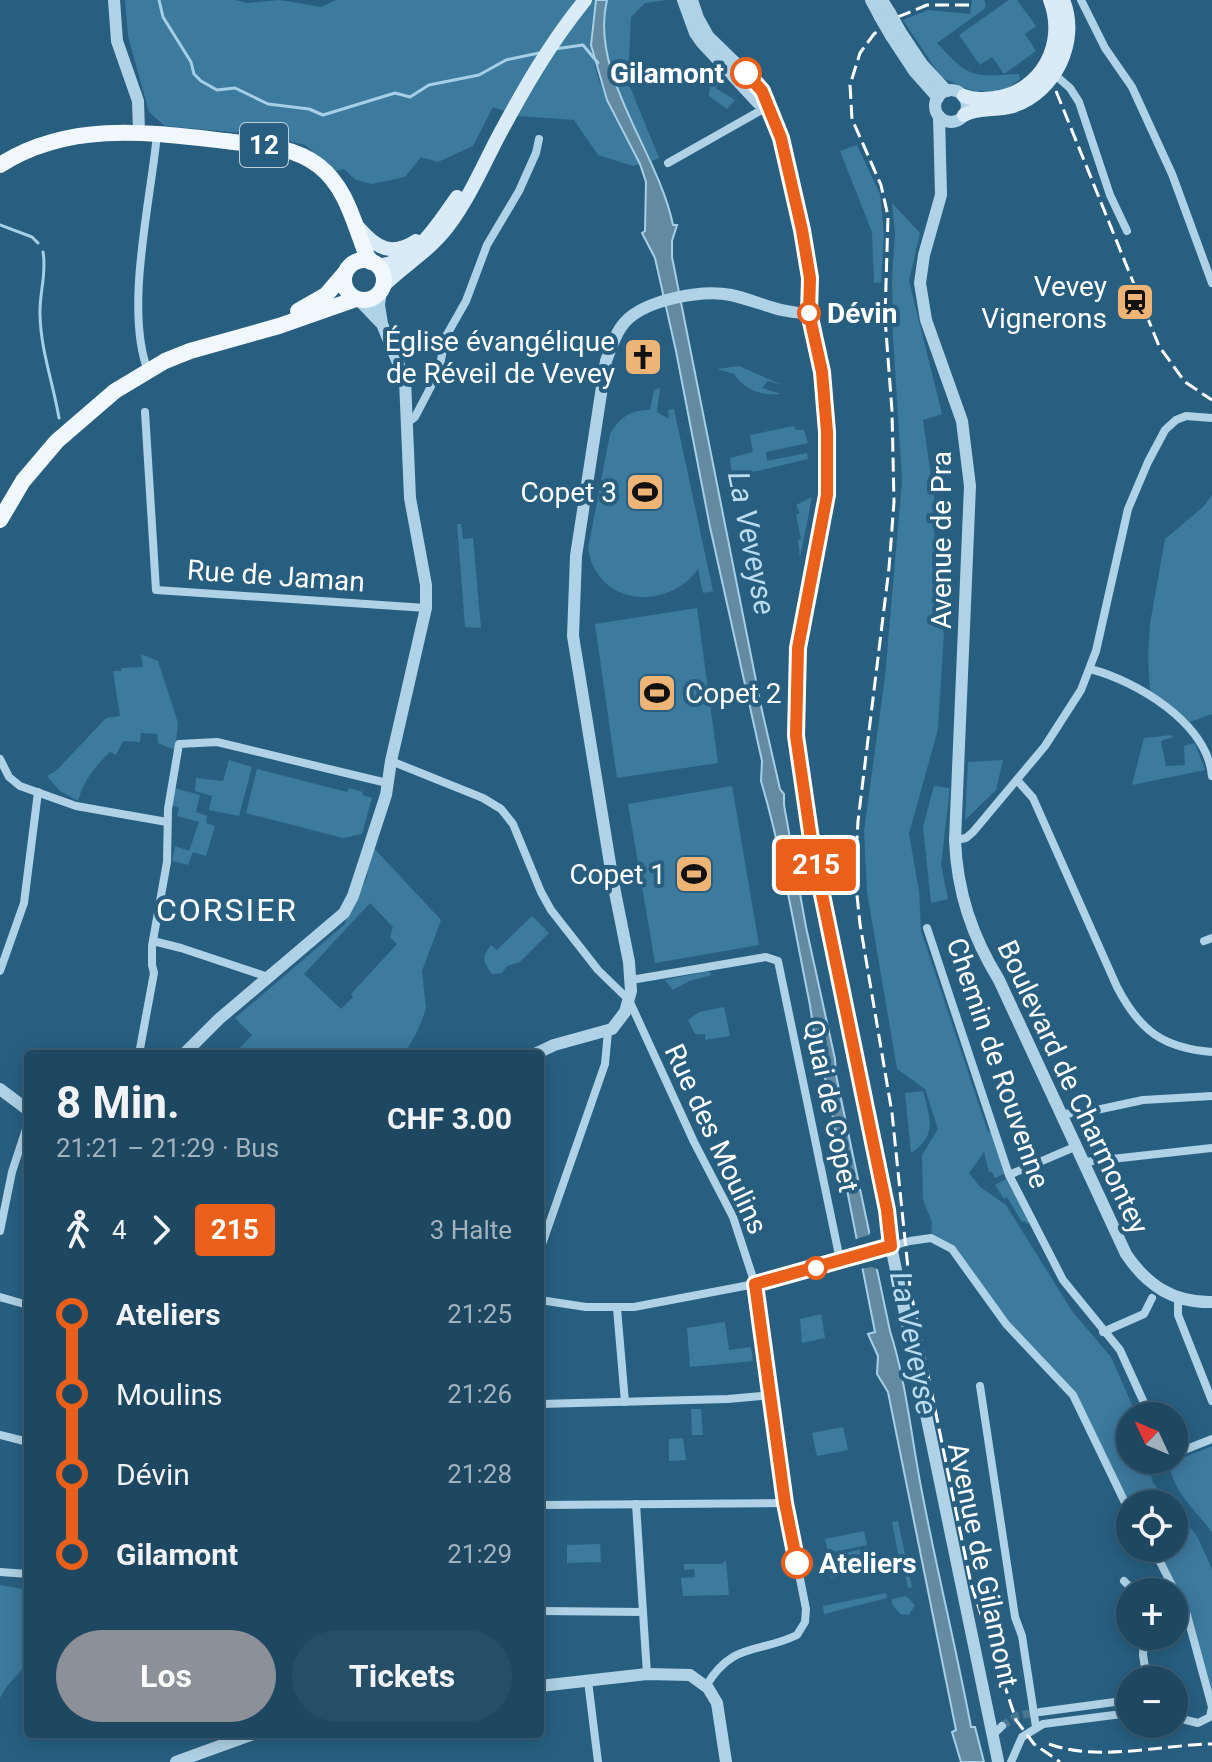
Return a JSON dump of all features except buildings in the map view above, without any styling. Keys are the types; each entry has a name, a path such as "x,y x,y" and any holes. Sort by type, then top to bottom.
{"main road":[{"path":"178,356 313,315 344,301 371,299 416,260 478,179 527,84 557,36 585,0"},
{"path":"964,96 977,99 1001,97 1020,89 1037,76 1050,57 1056,36 1050,0"},
{"path":"959,118 973,111 1008,108 1041,89 1054,74 1065,49 1069,19 1063,0"},
{"name":"12","path":"0,165 30,149 61,139 102,133 139,131 275,147 306,158 333,179 367,256 383,274 382,289"},
{"path":"355,223 375,245 392,250 410,245 443,222"},
{"path":"0,520 23,481 57,441 95,406 209,335 259,325 310,306 326,295 358,261 375,264 406,257 443,222"},
{"path":"355,223 345,289 357,299"}],"street":[{"path":"114,0 117,41 138,101 139,131"},
{"name":"Avenue de Gilamont","path":"683,0 702,43 752,98 767,107"},
{"name":"Avenue de Gilamont","path":"692,0 708,36 762,91 781,138 802,230 810,278 809,313 823,380 827,495 798,648 796,736 812,846 887,1210 887,1248 998,1730 998,1761"},
{"path":"871,0 885,15 914,71 942,94"},
{"path":"882,0 885,15"},
{"path":"1081,0 1111,57 1132,87 1172,174 1212,283"},
{"path":"1054,74 1070,88 1079,102 1110,195 1127,231"},
{"path":"956,91 964,96 967,104 959,118 939,116 936,108 942,94 956,91"},
{"path":"668,163 767,107"},
{"name":"Avenue de Pra","path":"939,116 941,195 924,255 920,283 926,320 962,421 970,486 955,840"},
{"name":"Avenue de Pra","path":"940,154 959,118"},
{"path":"148,371 138,337 142,257 157,133"},
{"path":"407,423 415,417 439,371 445,338 466,301 487,245 519,191 539,139"},
{"path":"188,1050 219,1019 333,924 349,905 383,803 426,608 426,585 410,498 405,380 382,324 379,305 382,289"},
{"path":"543,1050 608,1031 620,1021 629,1000 631,980 576,659 573,612 576,556 606,361 625,321 642,309 695,295 725,294 781,312 809,313"},
{"path":"357,299 382,324"},
{"name":"Rue de Jaman","path":"145,412 156,590 426,608"},
{"path":"955,840 966,838 973,832 1017,780 1057,728 1090,669 1128,509 1165,430 1176,420 1191,415 1212,418"},
{"path":"1090,669 1125,680 1141,689 1188,727 1199,739 1212,776"},
{"path":"140,1050 154,973 153,941 167,862 168,809 179,744 217,742 387,783"},
{"path":"0,759 9,777 20,786 76,806 167,822"},
{"path":"391,761 483,798 501,809 513,824 551,910 598,970 629,1000"},
{"path":"1017,780 1033,798 1132,1015 1173,1046 1212,1052"},
{"path":"0,971 24,903 38,792"},
{"name":"Boulevard de Charmontey","path":"955,840 956,868 970,923 982,953 999,980 1126,1254 1150,1282 1178,1299 1212,1302"},
{"name":"Chemin de Rouvenne","path":"927,928 1009,1175 1063,1280 1120,1350 1144,1402"},
{"path":"153,941 268,977"},
{"name":"Quai de Copet","path":"631,980 766,957 778,961 840,1260"},
{"name":"Rue des Moulins","path":"629,1000 694,1142 733,1217 755,1284 785,1503 806,1609 801,1630 793,1638 744,1650 719,1667 706,1686"},
{"path":"544,1239 605,1064 608,1031"},
{"path":"0,1089 24,1107"},
{"path":"1062,1114 1143,1100 1212,1096"},
{"path":"0,1231 12,1172 24,1135"},
{"path":"1009,1175 1077,1146"},
{"path":"1084,1162 1212,1148"},
{"path":"544,1301 586,1307 634,1307 755,1284 931,1238 946,1244 957,1254 999,1316 1068,1389 1082,1408 1118,1490"},
{"path":"0,1297 24,1304"},
{"path":"1103,1332 1144,1314 1152,1298"},
{"path":"1178,1299 1178,1315 1212,1401"},
{"path":"617,1308 625,1402"},
{"path":"980,1386 1015,1617 1022,1636 1036,1727"},
{"path":"544,1404 771,1395"},
{"path":"0,1435 24,1441"},
{"path":"1188,1448 1212,1439"},
{"path":"544,1505 785,1503"},
{"path":"636,1504 647,1674"},
{"path":"1160,1562 1187,1615 1212,1707 1210,1717 1198,1723 1188,1720"},
{"path":"0,1572 24,1574"},
{"path":"544,1611 643,1612"},
{"path":"544,1686 647,1674 690,1675 706,1686 720,1711 726,1762"},
{"path":"588,1681 598,1762"},
{"path":"1040,1712 1116,1702"},
{"path":"1011,1762 1019,1742 1036,1727 1116,1715"},
{"path":"176,1762 238,1738"}],"shaded area":[{"path":"125,0 235,0 247,3 280,0 321,7 336,0 596,0 591,38 593,59 610,106 640,164 633,166 598,155 574,120 518,116 493,107 473,146 438,162 421,157 405,177 372,184 356,180 344,169 336,171 305,145 264,135 165,126 149,112 128,36"},
{"path":"596,0 607,0 604,28 616,85 654,169 673,225 677,225 672,241 672,257 761,706 780,789 784,794 806,927 896,1350 971,1727 975,1727 984,1762 961,1762 952,1732 956,1730 888,1392 877,1374 878,1356 868,1334 875,1332 825,1078 816,1050 787,890 761,781 762,761 655,258 642,233 645,231 646,182 607,100 591,45"},
{"path":"607,0 667,0 645,3 631,17 628,82 659,158 652,161 615,83 609,62 604,21"},
{"path":"972,0 984,0 986,5 937,43 972,73 1019,74 1020,79 1004,91 972,91 941,77 903,20 928,10 970,14"},
{"path":"1009,0 1017,0 1036,26 1025,34 1036,51 1004,74 992,57 980,65 959,35"},
{"path":"711,79 717,89 735,100 727,109 709,96"},
{"path":"857,145 880,194 884,234 881,282 874,283 872,232 840,151"},
{"path":"892,203 920,233 909,281 942,414 923,420 934,498 935,595 944,634 938,729 909,834 919,891 921,931 988,1132 993,1130 1006,1173 995,1178 989,1172 984,1152 969,1173 980,1187 1006,1205 1072,1311 1111,1357 1131,1402 1116,1402 1116,1474 1151,1474 1159,1490 1123,1490 1082,1409 1024,1343 957,1254 931,1238 932,1222 923,1200 922,1155 938,1129 925,1089 897,1069 867,892 864,831 885,677 902,481 893,337 895,233"},
{"path":"739,366 782,385 768,381 762,388 781,394 754,391 734,374 717,369"},
{"name":"Copet 3","path":"660,388 657,412 669,419 668,410 674,409 713,591 703,593 698,569 685,583 670,592 636,596 619,592 605,582 594,568 588,549 610,434 626,416 650,410 654,390"},
{"path":"794,426 796,430 804,430 808,443 766,452 767,461 807,453 808,459 732,477 730,458 753,452 750,435"},
{"path":"1212,495 1212,714 1190,722 1150,691 1150,624 1165,539 1203,507"},
{"path":"812,497 800,558 798,540 801,539 796,515 800,513 796,505"},
{"path":"457,524 461,524 463,539 473,538 481,628 465,627"},
{"name":"Copet 2","path":"697,608 718,763 617,778 595,624"},
{"path":"141,654 158,661 178,723 175,750 158,743 157,734 141,733 140,742 123,741 116,755 110,752 94,769 78,801 60,791 47,776 57,770 106,718 120,716 113,671 143,667"},
{"path":"1172,735 1161,741 1166,766 1185,765 1184,746 1195,743 1205,770 1132,785 1144,738"},
{"path":"229,760 252,767 239,816 209,810 212,796 195,791 196,778 223,781"},
{"path":"1003,760 996,790 965,820 968,762"},
{"path":"257,769 347,792 349,788 363,792 362,795 372,798 362,834 343,838 246,813"},
{"name":"Copet 1","path":"732,786 759,945 655,963 628,804"},
{"path":"934,786 950,788 941,865 948,899 931,903 923,827"},
{"path":"174,788 200,795 196,812 207,816 206,823 215,826 206,856 193,852 188,865 172,861 175,846 189,851 199,822 177,816 179,808 171,805"},
{"path":"369,843 441,920 422,971 426,1009 406,1050 238,1050 252,1035 235,1018 344,925 367,877","holes":["370,903 393,927 390,937 397,944 341,1009 304,974"]},
{"path":"532,916 549,933 520,962 507,966 502,973 492,974 484,960 488,949 491,945 497,950"},
{"path":"708,971 712,975 689,981 673,990 665,980"},
{"path":"724,1007 730,1036 705,1040 705,1034 695,1034 688,1020 699,1012"},
{"path":"923,1091 929,1133 911,1153 905,1093"},
{"path":"1008,1178 1030,1222 1026,1224 995,1185"},
{"path":"821,1314 825,1338 802,1343 800,1319"},
{"path":"725,1322 729,1350 751,1347 753,1361 690,1367 687,1328"},
{"path":"691,1409 701,1409 703,1435 692,1435"},
{"path":"843,1427 848,1450 817,1456 812,1433"},
{"path":"683,1438 686,1460 669,1461 669,1439"},
{"path":"1212,1446 1212,1532 1188,1503 1188,1490 1179,1490 1172,1476 1188,1474 1188,1456"},
{"path":"898,1521 912,1587 908,1588 892,1522"},
{"path":"1188,1525 1197,1536 1212,1569 1212,1707 1188,1619 1188,1578 1168,1578 1160,1562 1188,1562"},
{"path":"864,1531 867,1545 828,1553 825,1539"},
{"path":"600,1544 601,1562 567,1563 567,1545"},
{"path":"868,1548 872,1569 857,1572 854,1561 841,1563 844,1575 831,1578 827,1557"},
{"path":"726,1560 729,1595 683,1596 681,1578 695,1577 694,1569 684,1570 684,1564 722,1564"},
{"path":"0,1585 24,1589 24,1667 0,1698"},
{"path":"886,1593 887,1598 824,1614 823,1606"},
{"path":"906,1596 915,1605 909,1615 900,1614 892,1604 892,1599"}],"pier":[{"path":"873,1227 882,1271 872,1267 859,1269 853,1240 869,1235"}],"waterway":[{"path":"159,0 163,17 191,62 194,74 201,81 217,90 235,88 268,104 309,109 323,115 395,93 410,97 429,85 479,75 506,60 539,53"},
{"path":"554,49 583,45 598,63"},
{"path":"0,225 32,237 38,243"},
{"path":"43,252 41,329 59,418"}],"tunnel":[{"path":"1002,1726 1017,1716 1038,1712"}],"railway":[{"path":"969,5 927,5 893,19 874,34 860,53 850,85 852,119 881,185 888,216 885,318 892,411 894,502 889,568 858,821 855,876 860,924 892,1113 910,1288 971,1584 1016,1720 1034,1744 1060,1762"},
{"path":"1056,91 1159,346 1185,382 1212,400"},
{"path":"1049,1744 1087,1752 1212,1744"}],"bus line":[{"name":"215","path":"746,73 762,91 781,138 802,230 810,278 809,313 822,372 827,432 827,495 798,648 796,736 812,846 887,1210 891,1246 755,1284 776,1419 785,1503 797,1563"}],"place":[{"name":"Gilamont","path":"746,73"},
{"name":"Vevey Vignerons","path":"1135,302"},
{"name":"Dévin","path":"809,313"},
{"name":"Église évangélique de Réveil de Vevey","path":"643,357"},
{"name":"Copet 3","path":"645,492"},
{"name":"Copet 2","path":"657,693"},
{"name":"Copet 1","path":"694,874"},
{"name":"Ateliers","path":"797,1563"}],"district":[{"name":"CORSIER","path":"227,910"}],"water label":[{"name":"La Veveyse","path":"752,543"},
{"name":"La Veveyse","path":"914,1343"}]}
